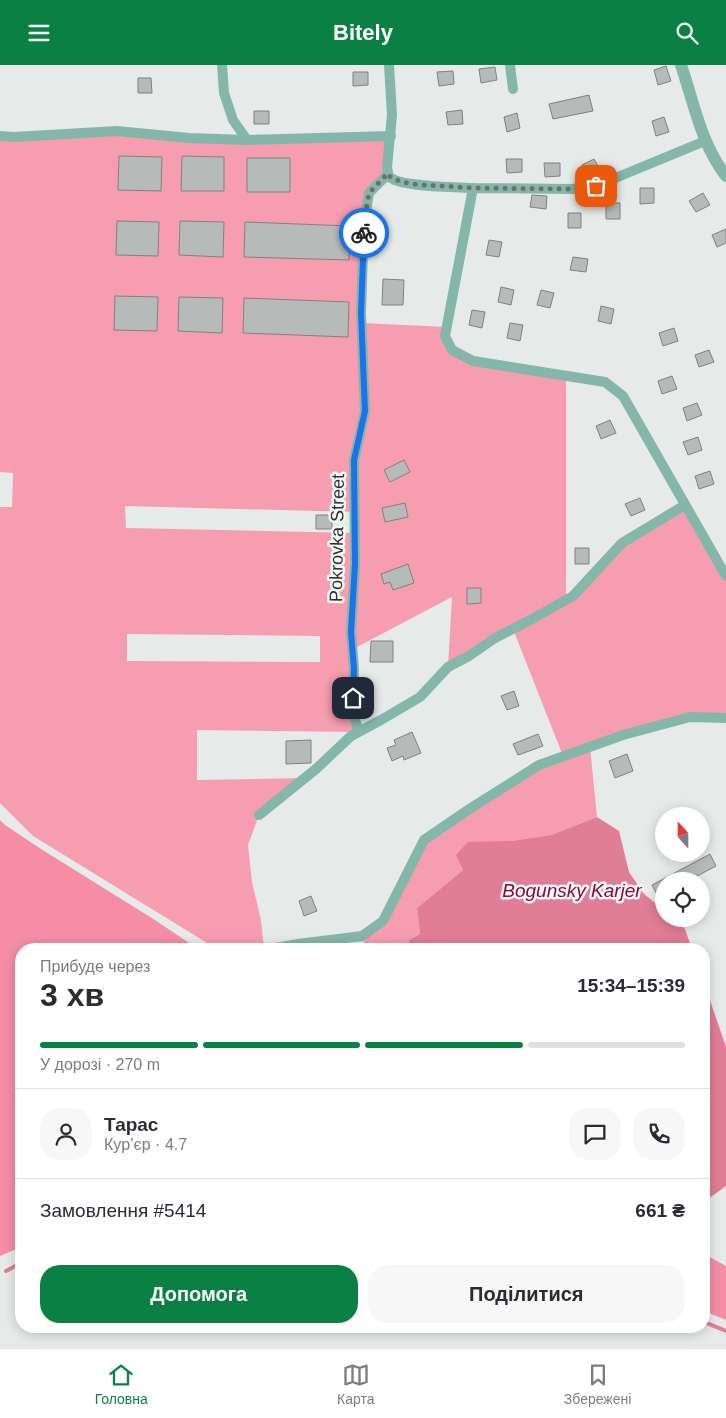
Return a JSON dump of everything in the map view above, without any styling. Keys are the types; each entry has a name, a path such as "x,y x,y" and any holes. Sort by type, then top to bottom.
{"street":[{"path":"222,65 224,93 233,120 247,140"},
{"path":"389,65 392,115 388,173 391,178 410,184 473,188 572,189 596,186 705,141"},
{"path":"510,65 513,89"},
{"path":"681,65 705,141 712,157 726,176"},
{"path":"0,136 14,137 118,131 189,138 247,140 391,136"},
{"name":"Pokrovka Street","path":"358,732 353,713 354,669 351,632 355,564 354,460 365,411 361,313 364,223 369,193 388,173"},
{"path":"473,188 446,336 452,351 473,361 605,382 623,396 726,576"},
{"path":"259,815 316,769 351,736 420,697 448,667 470,656 495,638 534,619 574,596 622,543 685,505"},
{"path":"306,943 362,936 383,921 424,840 539,765 623,735 690,717 726,718"}],"shaded area":[{"path":"117,131 189,138 391,136 388,174 369,193 361,323 447,327 452,350 473,361 566,376 566,600 622,543 685,505 726,576 726,718 690,717 590,747 597,817 551,835 511,841 463,870 417,908 420,934 409,940 409,943 364,943 362,936 383,921 424,840 563,756 513,629 448,667 452,597 353,649 359,732 197,730 197,780 304,778 259,815 248,845 252,882 261,920 263,943 207,943 33,836 0,803 0,507 12,507 13,473 0,472 0,136","holes":["125,506 355,512 355,533 126,528","127,634 320,636 320,662 127,661"]},
{"path":"0,820 41,849 189,943 15,943 15,1250 0,1256"},
{"path":"710,1257 726,1266 726,1320 710,1313"}],"water":[{"name":"Bogunsky Karjer","path":"597,817 619,831 629,872 644,894 655,903 655,927 683,927 690,943 409,943 409,940 420,934 417,908 463,870 456,855 468,842 511,841 551,835"},
{"path":"710,1000 726,1047 726,1186 710,1198"}],"building":[{"path":"666,66 671,81 658,85 654,70"},
{"path":"495,67 497,80 481,83 479,69"},
{"path":"453,71 454,84 439,86 437,72"},
{"path":"353,72 368,72 368,85 353,86"},
{"path":"138,78 151,78 152,93 138,93"},
{"path":"589,95 593,111 553,119 549,104"},
{"path":"462,110 463,124 448,125 446,112"},
{"path":"254,111 269,111 269,124 254,124"},
{"path":"517,113 520,128 507,132 504,117"},
{"path":"664,117 669,132 656,136 652,121"},
{"path":"119,156 162,157 161,191 118,190"},
{"path":"182,156 224,157 224,191 181,191"},
{"path":"247,158 290,158 290,192 247,192"},
{"path":"506,159 522,159 522,172 507,173"},
{"path":"594,159 602,173 590,179 582,165"},
{"path":"544,163 560,163 560,176 545,177"},
{"path":"640,188 654,188 654,203 640,204"},
{"path":"703,193 710,205 696,212 689,201"},
{"path":"532,195 547,196 546,209 530,207"},
{"path":"606,203 620,203 620,219 606,219"},
{"path":"568,213 581,213 581,228 568,228"},
{"path":"117,221 159,222 158,256 116,255"},
{"path":"180,221 224,222 223,257 179,255"},
{"path":"245,222 350,226 349,260 244,257"},
{"path":"726,229 726,243 717,247 712,235"},
{"path":"489,240 502,242 499,257 486,255"},
{"path":"573,257 588,259 586,272 570,270"},
{"path":"383,279 404,280 403,305 382,305"},
{"path":"501,287 514,290 511,305 498,302"},
{"path":"541,290 554,293 550,308 537,305"},
{"path":"115,296 158,297 157,331 114,330"},
{"path":"179,297 223,298 222,333 178,331"},
{"path":"244,298 349,302 348,337 243,333"},
{"path":"601,306 614,309 611,324 598,321"},
{"path":"472,310 485,312 482,328 469,325"},
{"path":"510,323 523,325 520,341 507,338"},
{"path":"674,328 678,341 663,346 659,333"},
{"path":"709,350 714,362 699,367 695,355"},
{"path":"672,376 677,389 662,394 658,381"},
{"path":"697,403 702,415 687,421 683,408"},
{"path":"610,420 616,433 601,439 596,426"},
{"path":"698,437 702,450 688,455 683,442"},
{"path":"404,460 410,472 390,482 384,470"},
{"path":"710,471 714,484 699,489 695,476"},
{"path":"640,498 645,510 631,516 625,504"},
{"path":"405,503 408,517 385,522 382,508"},
{"path":"316,515 332,515 332,529 316,529"},
{"path":"575,548 589,548 589,564 575,564"},
{"path":"408,564 414,583 393,590 390,582 384,584 381,574"},
{"path":"467,588 481,588 481,603 467,604"},
{"path":"371,641 393,641 393,662 370,662"},
{"path":"514,691 519,706 507,710 501,696"},
{"path":"412,732 421,753 404,760 403,756 392,761 387,748 396,745 394,740"},
{"path":"538,734 543,746 518,755 513,744"},
{"path":"311,740 311,763 286,764 286,741"},
{"path":"627,754 633,771 615,778 609,761"},
{"path":"710,854 716,866 705,872 676,872 693,863 710,863"},
{"path":"311,896 317,911 304,916 299,901"}],"waterway":[{"path":"6,1271 15,1266"},
{"path":"710,1324 726,1331"}],"way so far":[{"path":"364,233 369,193 388,173 391,178 410,184 473,188 572,189 596,186"}],"route":[{"path":"353,698 354,669 351,632 355,564 354,460 365,411 361,313 364,233"}]}
